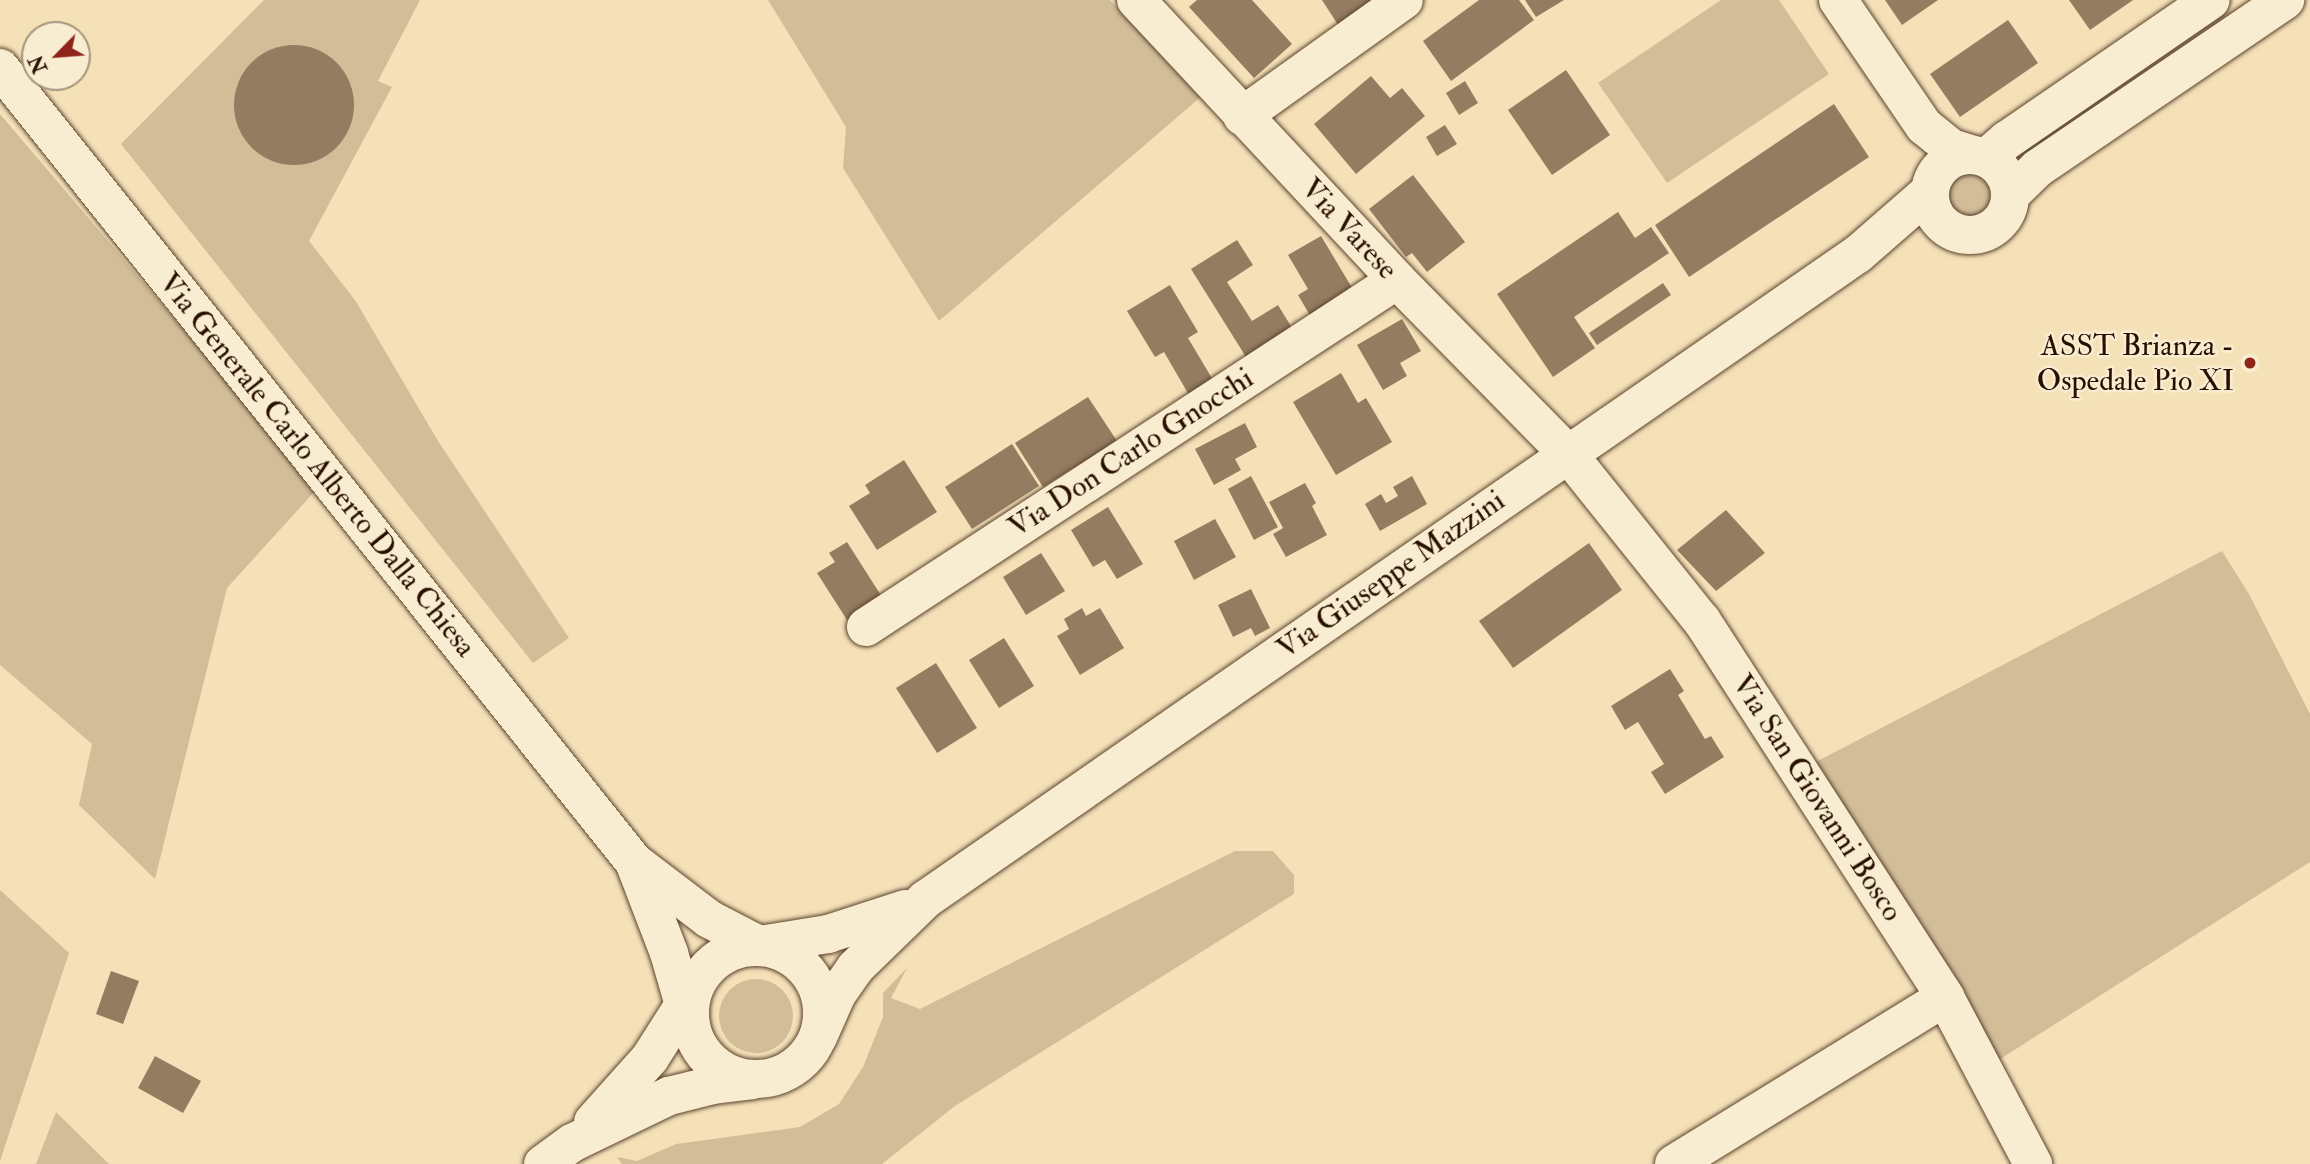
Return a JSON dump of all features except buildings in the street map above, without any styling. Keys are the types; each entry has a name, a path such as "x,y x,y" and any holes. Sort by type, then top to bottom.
{"street":[{"name":"Via Varese","path":"1136,0 1397,280 1568,454"},
{"path":"1242,116 1404,0"},
{"path":"1838,0 1924,125 1951,148 1978,156 1999,167 2007,180 2010,195 2006,212 1995,226 1975,234 1953,231 1938,219 1930,187 1924,125"},
{"path":"1930,187 1940,167 1954,157 1978,156 2007,139 2211,0"},
{"path":"2010,195 2038,169 2285,0"},
{"name":"Via Generale Carlo Alberto Dalla Chiesa","path":"0,68 634,862 709,919 762,948"},
{"name":"Via Giuseppe Mazzini","path":"818,1037 837,994 855,968 926,899 1858,254 1930,187"},
{"name":"Via Giuseppe Mazzini","path":"1858,254 1953,231"},
{"name":"Via Don Carlo Gnocchi","path":"866,626 1397,280"},
{"name":"Via San Giovanni Bosco","path":"1568,454 1702,621 1945,997 2033,1164"},
{"name":"Via Generale Carlo Alberto Dalla Chiesa","path":"634,862 691,1008"},
{"name":"Via Giuseppe Mazzini","path":"762,948 867,924 926,899"},
{"path":"762,948 803,966 817,986 823,1012 818,1037 810,1053 794,1068 763,1080 713,1084 669,1096 558,1154 631,1082 691,1008 716,960 762,948"},
{"path":"1674,1164 1945,997"},
{"path":"691,1008 703,1054 719,1069 741,1078 763,1080"}],"shaded area":[{"path":"264,0 420,0 378,81 392,87 309,241 355,300 438,441 569,638 533,663 121,144"},
{"path":"768,0 1110,0 1202,96 939,321 843,168 846,127"},
{"path":"1721,0 1779,0 1829,74 1667,183 1598,83"},
{"path":"0,114 250,408 314,492 227,588 155,879 79,805 92,744 0,665"},
{"path":"1963,167 1973,167 1988,175 1994,184 1994,206 1988,215 1973,223 1963,223 1945,211 1940,200 1940,190 1952,172"},
{"path":"2222,551 2249,594 2310,714 2310,862 1994,1063 1810,765"},
{"path":"1235,851 1273,851 1294,875 1294,894 955,1106 882,1164 622,1164 617,1157 637,1161 676,1144 800,1127 839,1104 863,1067 883,1017 883,993 907,968 891,998 920,1009"},
{"path":"0,890 69,953 0,1161"},
{"path":"756,979 777,985 787,995 793,1016 787,1037 777,1047 756,1053 735,1047 725,1037 719,1016 725,995 735,985"},
{"path":"56,1112 109,1164 36,1164"}],"place":[{"name":"ASST Brianza - Ospedale Pio XI","path":"2250,363"}]}
